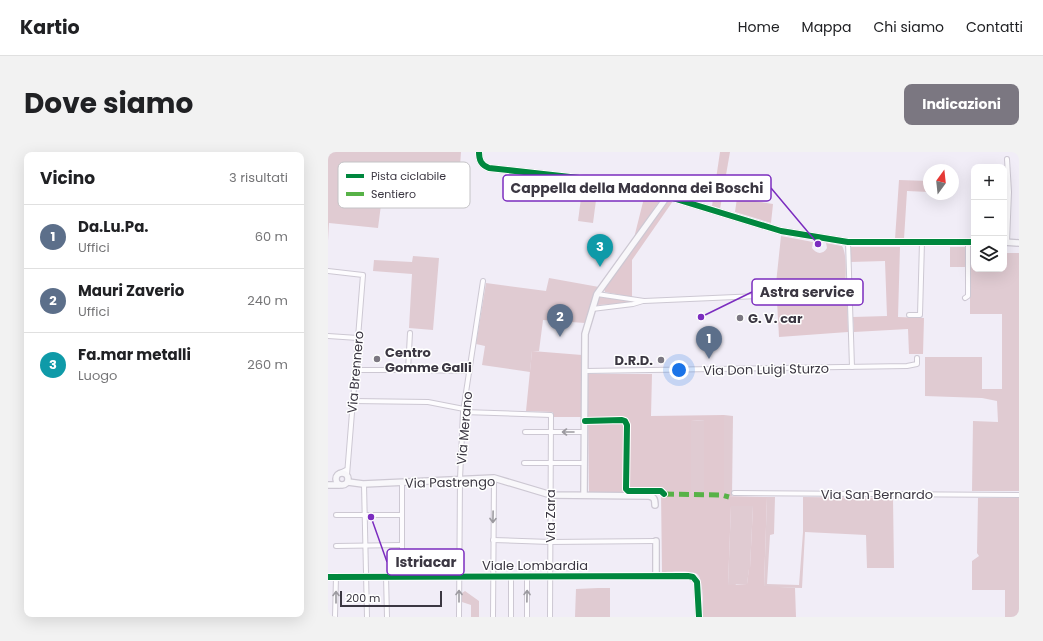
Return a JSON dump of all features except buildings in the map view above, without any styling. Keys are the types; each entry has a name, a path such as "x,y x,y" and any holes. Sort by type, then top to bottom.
{"street":[{"path":"479,152 481,162 484,166 489,168 606,181 666,196 781,231 848,242 971,242 968,296 965,298"},
{"path":"1005,236 1009,192 1007,159"},
{"path":"586,495 584,463 585,334 597,294 664,201 666,196"},
{"path":"848,242 852,367"},
{"path":"909,315 920,315 922,242"},
{"path":"1007,242 1019,243"},
{"name":"Via Brennero","path":"328,271 363,275 346,472"},
{"name":"Via Merano","path":"459,617 460,479 464,411 484,281"},
{"path":"597,294 644,301 849,292"},
{"path":"592,309 633,304 644,301"},
{"path":"408,370 410,333"},
{"path":"328,336 358,338"},
{"name":"Via Don Luigi Sturzo","path":"585,371 907,366 917,364 916,358"},
{"path":"355,370 470,371"},
{"path":"352,401 428,402 464,411"},
{"name":"Via Zara","path":"464,411 551,415 550,617"},
{"path":"525,432 584,432"},
{"path":"524,463 584,463"},
{"path":"346,472 344,484 335,481 338,475 346,472"},
{"name":"Via Pastrengo","path":"328,484 334,481 338,475"},
{"path":"493,617 494,478"},
{"name":"Via Pastrengo","path":"328,484 362,484 494,478 551,495 652,496 655,499 655,505"},
{"path":"402,482 402,576"},
{"path":"362,484 365,515 367,617"},
{"name":"Via San Bernardo","path":"734,493 1019,495"},
{"path":"336,515 402,514"},
{"path":"493,540 550,542 656,541 656,576 688,576 695,579 697,582 699,617"},
{"path":"336,546 402,545"},
{"path":"386,576 387,617"},
{"path":"511,576 511,617"},
{"path":"527,617 528,576"},
{"name":"Viale Lombardia","path":"328,577 656,576"},
{"path":"336,577 336,617"}],"shaded area":[{"path":"328,152 461,152 460,162 338,162 338,208 381,208 378,228 329,223 328,241"},
{"path":"720,152 730,152 720,209 712,206"},
{"path":"899,180 923,181 923,192 907,191 904,239 895,239"},
{"path":"583,183 598,185 593,223 578,221"},
{"path":"645,194 659,197 660,200 634,238"},
{"path":"737,198 773,204 771,223 735,212"},
{"path":"669,200 673,201 632,260 632,297 605,292 604,289 609,280"},
{"path":"781,236 813,242 812,248 815,252 820,253 824,252 827,248 826,243 842,246 844,249 846,271 845,286 838,289 775,293"},
{"path":"850,247 900,247 898,317 924,318 923,354 909,354 908,329 854,332 853,317 887,316 885,261 850,262"},
{"path":"950,247 965,247 965,267 950,267"},
{"path":"970,253 971,272 1007,272 1007,253 1019,253 1019,491 972,491 973,421 998,422 997,401 982,398 925,396 925,357 982,357 982,389 1002,389 1002,314 970,314"},
{"path":"413,256 439,258 433,330 409,328 412,274 373,271 374,260 412,262"},
{"path":"549,278 599,287 593,297 585,323 543,320 539,351 532,351 530,372 482,365 485,346 476,344 486,283 546,291"},
{"path":"847,295 848,332 779,337 777,301"},
{"path":"599,297 630,299 632,302 598,305 596,301"},
{"path":"532,351 582,355 583,374 652,374 651,416 724,415 724,496 767,497 764,586 795,588 796,617 703,617 702,587 697,574 685,572 662,572 661,492 589,492 588,417 553,417 553,412 526,411","holes":["704,420 704,491 691,493 691,421","731,506 753,506 750,568 747,584 728,585"]},
{"path":"724,415 733,416 732,496 724,496"},
{"path":"705,420 704,492 690,493 691,421"},
{"path":"767,497 775,497 774,534 770,535 767,584 799,585 803,532 803,497 893,498 894,568 867,568 866,535 805,532 802,588 764,587"},
{"path":"978,498 1019,498 1019,617 1005,617 1005,590 972,590 972,561 979,556 977,553"},
{"path":"731,506 753,506 750,568 747,584 736,584 735,586 728,585"},
{"path":"610,588 610,617 575,617 576,589"},
{"path":"465,591 479,601 479,617 471,617 471,605 462,602 462,593"}],"marked path":[{"path":"664,494 722,495 729,497"}],"cycle path":[{"path":"479,152 481,162 489,168 606,181 666,196 781,231 848,242 971,242"},
{"path":"585,421 625,421 627,425 626,489 628,491 661,491 664,494"},
{"path":"328,577 688,576 693,577 697,582 699,617"}],"place":[{"name":"Cappella della Madonna dei Boschi","path":"818,244"},
{"name":"Fa.mar metalli","path":"600,267"},
{"name":"Astra service","path":"701,317"},
{"name":"G. V. car","path":"740,318"},
{"name":"Mauri Zaverio","path":"560,337"},
{"name":"Centro Gomme Galli","path":"377,359"},
{"name":"Da.Lu.Pa.","path":"709,359"},
{"name":"D.R.D.","path":"661,360"},
{"name":"Istriacar","path":"371,517"}]}
